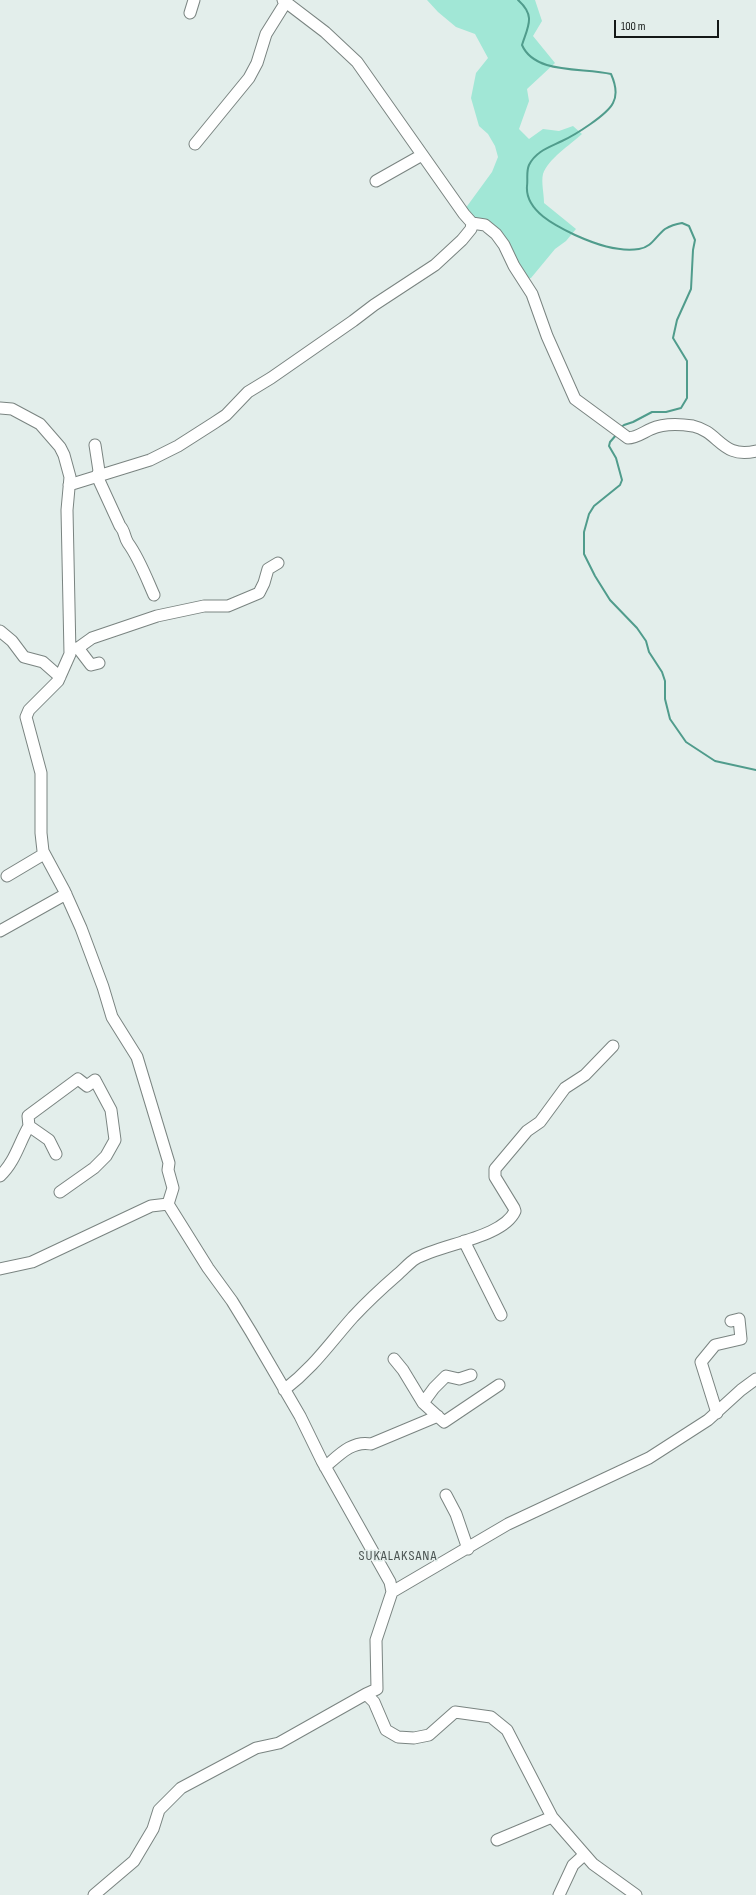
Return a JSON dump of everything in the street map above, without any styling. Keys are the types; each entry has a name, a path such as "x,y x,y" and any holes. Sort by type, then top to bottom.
{"street":[{"path":"190,13 194,0"},
{"path":"195,144 249,78 257,63 266,34 284,1 325,32 357,62 464,214 472,223 485,224 496,234 504,245 514,266 532,294 547,336 574,399 630,438 662,425 694,426 707,431 724,447 734,452 756,452"},
{"path":"376,181 422,155"},
{"path":"69,485 150,460 178,446 226,415 248,392 271,378 370,308 435,265 462,240 470,229 472,223"},
{"path":"0,408 12,409 30,417 40,424 50,433 64,455 70,477 67,510 67,606 74,648 91,665 99,663"},
{"path":"94,445 99,471 97,476 154,595"},
{"path":"94,1895 134,1860 153,1829 159,1810 181,1788 256,1748 279,1742 377,1689 376,1640 392,1592 390,1582 325,1467 284,1390 232,1301 208,1268 168,1204 173,1188 168,1170 169,1163 137,1057 112,1017 95,966 66,894 44,854 41,833 41,774 26,717 29,710 49,691 60,677 74,648 92,638 151,618 204,606 228,606 259,593 268,569 278,563"},
{"path":"0,631 12,641 24,657 43,662 60,677"},
{"path":"7,876 44,854"},
{"path":"0,931 66,894"},
{"path":"284,1390 313,1365 353,1317 383,1287 414,1260 436,1250 498,1229 514,1214 514,1208 495,1177 495,1169 527,1131 540,1122 565,1088 584,1075 613,1046"},
{"path":"0,1176 10,1164 22,1142 29,1126 28,1116 53,1096 78,1079 87,1086 95,1080 111,1110 115,1140 106,1156 94,1168 60,1192"},
{"path":"29,1126 48,1140 56,1154"},
{"path":"0,1269 32,1262 151,1206 168,1204"},
{"path":"464,1241 501,1315"},
{"path":"717,1414 701,1362 715,1345 741,1339 740,1320 730,1321"},
{"path":"394,1359 403,1370 423,1403 443,1422 446,1422 499,1385"},
{"path":"423,1403 434,1388 446,1376 459,1379 471,1375"},
{"path":"392,1592 468,1549 508,1524 649,1458 672,1445 717,1414 741,1390 756,1379"},
{"path":"325,1467 348,1448 362,1443 371,1444 438,1416"},
{"path":"446,1495 456,1514 468,1549"},
{"path":"366,1694 374,1702 386,1730 398,1737 414,1738 429,1735 455,1712 491,1717 507,1730 552,1817 584,1855 605,1874 636,1895"},
{"path":"497,1840 552,1817"},
{"path":"560,1895 573,1865 584,1855"}],"green space":[{"path":"427,0 535,0 542,21 533,36 555,63 527,89 529,101 519,129 529,139 543,129 559,131 573,126 582,134 554,158 546,168 542,177 544,203 576,229 566,241 555,249 531,278 522,280 500,246 465,209 492,172 498,157 495,146 488,134 479,126 471,98 476,73 488,58 475,34 456,27 438,12"}],"waterway":[{"path":"518,0 524,6 529,16 528,27 522,45 528,55 549,66 611,74 616,92 615,100 610,108 598,119 575,134 539,153 532,160 528,170 527,186 528,195 536,210 551,222 575,235 598,244 614,248 631,250 643,248 650,244 665,229 682,223 689,226 695,240 691,289 677,320 673,338 687,361 687,398 681,408 666,412 652,412 620,428"},
{"path":"617,434 610,442 609,446 616,458 622,480 620,485 594,506 589,514 584,532 584,554 595,576 610,600 637,628 646,641 649,652 662,672 665,681 665,699 670,719 686,742 715,761 756,770"}],"district":[{"name":"SUKALAKSANA","path":"398,1556"}]}
